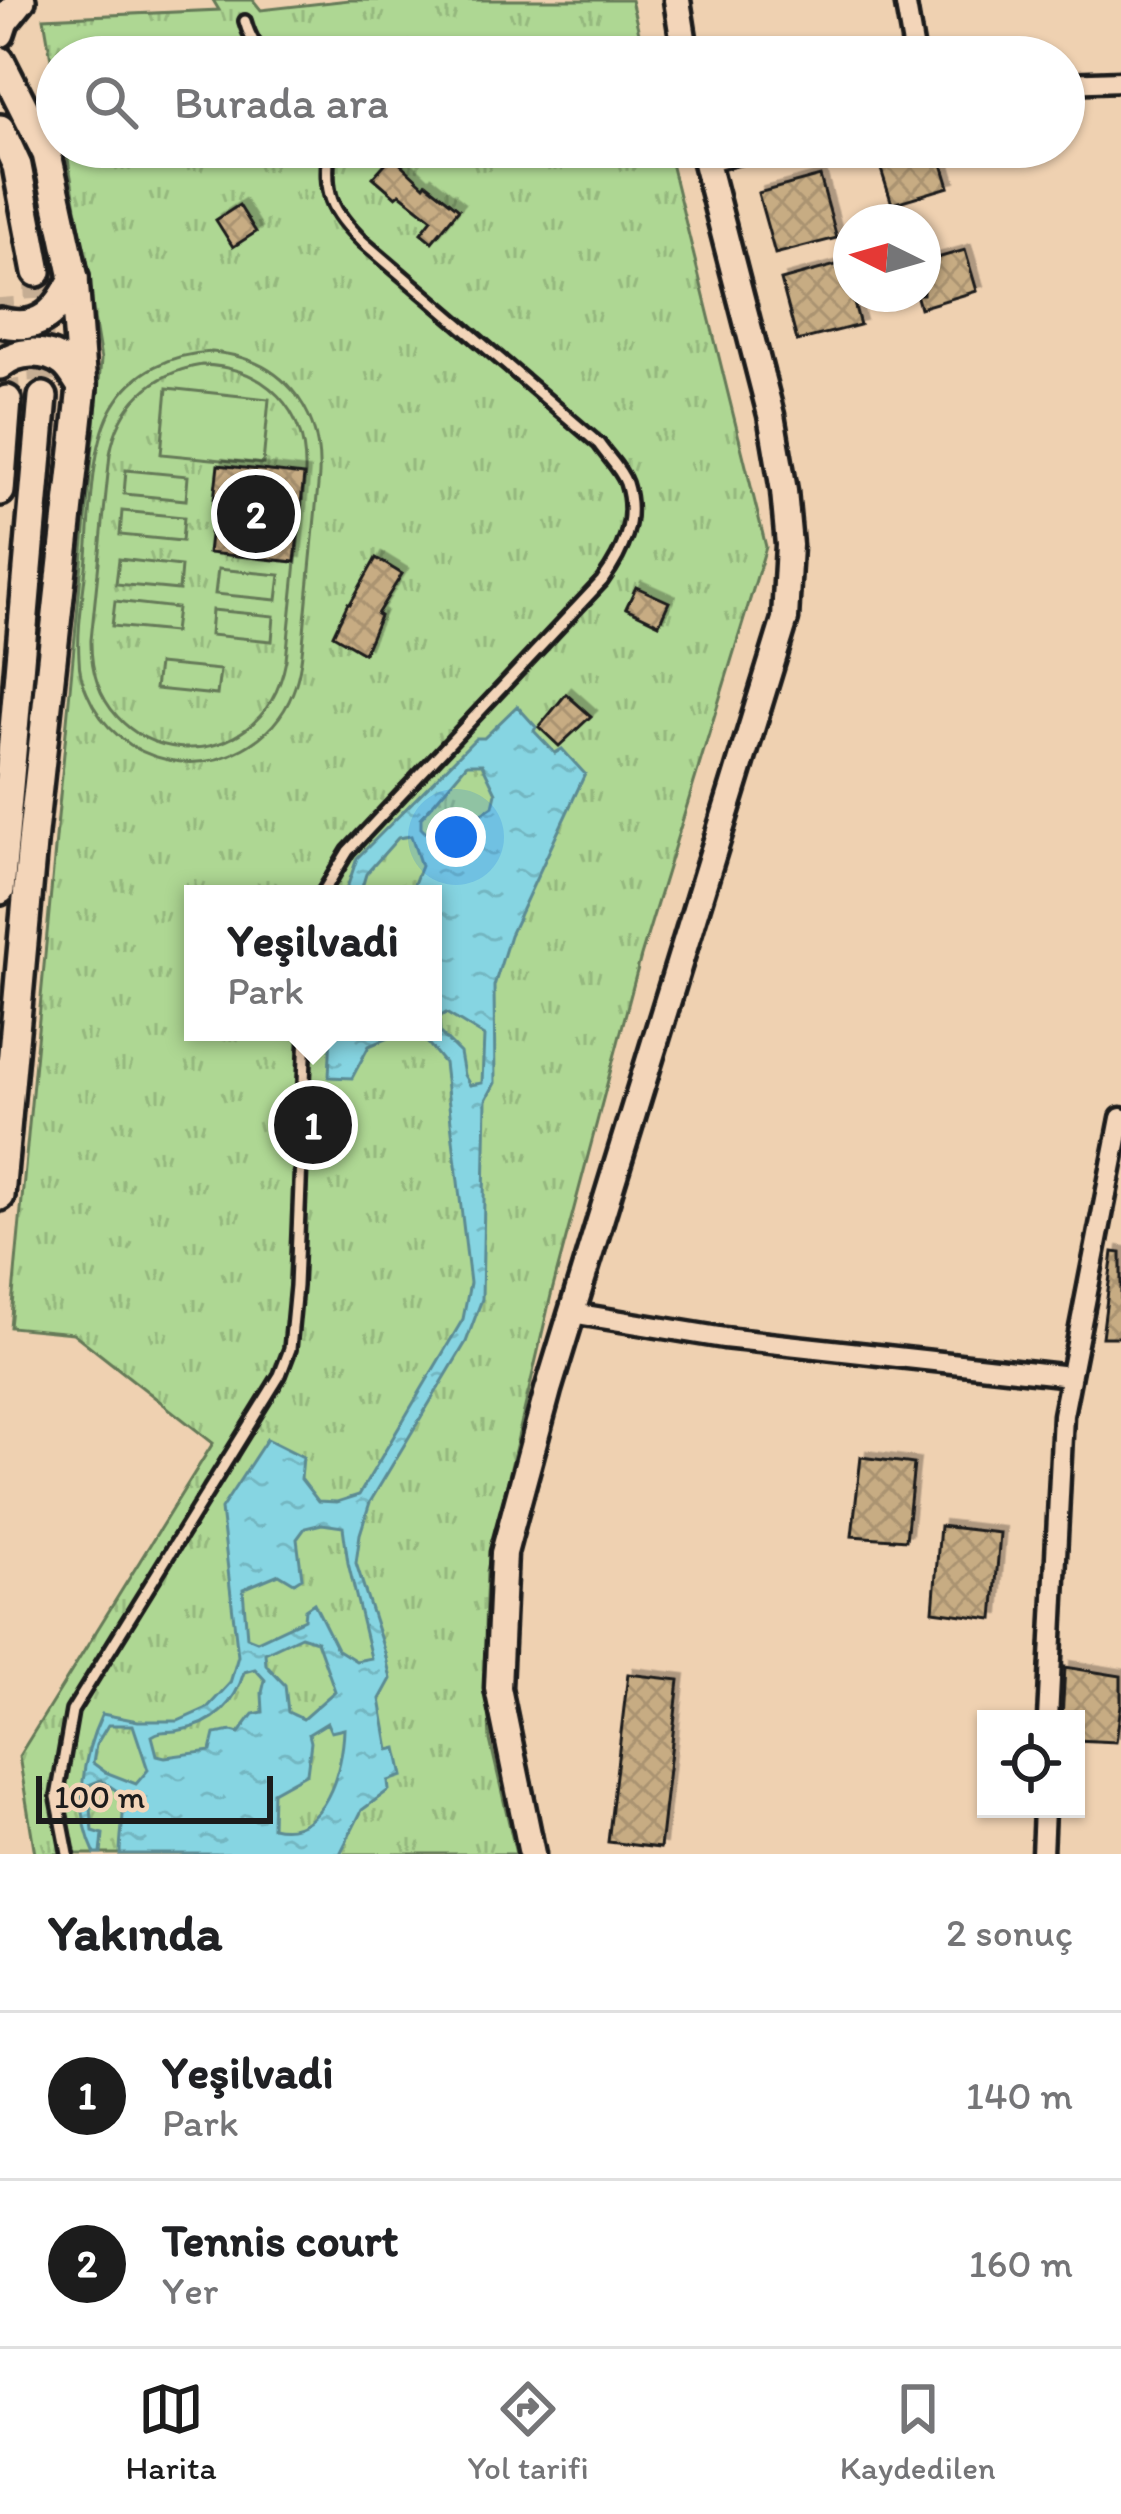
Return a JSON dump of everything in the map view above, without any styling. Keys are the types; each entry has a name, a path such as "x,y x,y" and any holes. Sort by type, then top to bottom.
{"main road":[{"path":"0,33 21,0"},
{"path":"0,61 36,132"},
{"path":"0,129 17,166 37,272"},
{"path":"0,1196 33,833 82,387 74,278 50,168"},
{"path":"0,322 36,322 61,305 74,278"},
{"path":"0,364 10,356 39,352 65,364 82,387"},
{"path":"0,890 43,397"},
{"path":"0,491 8,400"}],"street":[{"path":"676,0 682,36"},
{"path":"905,0 911,36"},
{"path":"1085,82 1121,81"},
{"path":"532,1854 498,1688 504,1553 572,1313 785,619 789,545 771,416 707,168"},
{"path":"1048,1710 1063,1415 1121,1118"},
{"path":"572,1313 724,1338 1070,1376"},
{"path":"1042,1854 1044,1818"}],"lane":[{"path":"245,21 250,36"},
{"path":"327,885 348,851 602,580 622,553 631,514 625,480 599,444 337,215 328,191 328,168"},
{"path":"68,1854 57,1797 71,1711 280,1376 290,1349 306,1041"}],"green space":[{"path":"213,0 253,0 261,10 349,0 631,0 640,36 47,36 44,18 219,10"},
{"path":"69,168 672,168 766,547 641,956 551,1295 487,1571 490,1740 516,1854 35,1854 19,1756 213,1443 73,1333 10,1327 101,360"},
{"path":"197,353 236,356 258,364 292,390 313,428 319,475 302,652 293,692 259,738 225,756 188,762 142,751 109,727 84,685 79,635 93,484 105,423 122,394 143,374","holes":["202,365 225,368 263,383 278,396 299,429 304,450 286,660 271,702 245,730 213,745 179,748 145,738 117,717 98,684 91,640 110,454 121,420 153,383"]},
{"path":"167,388 269,399 263,464 161,454"},
{"path":"126,470 188,476 186,500 124,494"},
{"path":"122,511 184,517 182,541 120,535"},
{"path":"119,559 181,566 179,590 116,584"},
{"path":"218,569 280,575 277,600 215,594"},
{"path":"115,601 177,608 174,632 112,626"},
{"path":"212,610 274,616 272,641 210,635"},
{"path":"158,664 220,670 217,695 155,689"}],"water":[{"path":"517,706 555,753 562,749 585,774 510,935 494,986 495,1083 486,1100 482,1299 466,1342 370,1502 360,1534 356,1563 391,1679 380,1699 389,1750 397,1748 403,1776 388,1781 389,1790 362,1810 340,1854 120,1854 123,1795 101,1780 89,1785 93,1831 103,1834 101,1854 95,1854 82,1801 89,1748 102,1714 138,1721 178,1721 207,1708 230,1683 238,1656 221,1509 267,1439 303,1457 301,1479 318,1501 337,1502 359,1495 463,1319 470,1283 444,1063 423,1041 442,1041 442,1035 460,1053 470,1085 482,1083 484,1036 446,1013 442,1015 442,885 414,885 421,866 411,836 398,838 366,874 363,885 348,885 357,858 476,738 484,738","holes":["467,764 482,764 496,793 493,806 442,840 428,835 421,828 421,818","343,1527 371,1658 356,1661 337,1649 314,1603 305,1609 304,1619 257,1641 247,1637 243,1589 279,1574 294,1583 302,1578 297,1539 305,1528","301,1636 317,1641 335,1691 303,1719 288,1712 285,1685 266,1665 265,1653","255,1669 265,1680 263,1712 253,1714 239,1733 215,1734 211,1751 157,1755 152,1736 214,1717 229,1703 244,1672","327,1723 331,1732 344,1729 335,1780 318,1812 305,1823 272,1827 273,1792 307,1773 309,1734","108,1725 133,1725 148,1770 136,1784 105,1772 93,1763 96,1745"]},
{"path":"331,1041 381,1041 369,1046 352,1078 329,1077"}],"building":[{"path":"381,168 405,168 459,209 432,242 421,233 432,219 373,177"},
{"path":"881,168 943,168 949,187 892,204"},
{"path":"820,176 833,239 775,254 758,193"},
{"path":"239,205 256,232 233,247 216,220"},
{"path":"965,250 977,291 941,302 941,257"},
{"path":"833,266 833,312 856,312 860,325 797,341 781,280"},
{"path":"218,465 304,475 295,562 208,553"},
{"path":"376,558 402,574 377,614 364,653 333,635"},
{"path":"636,587 669,602 659,624 626,608"},
{"path":"566,694 591,716 559,746 539,727"},
{"path":"1113,1252 1121,1253 1121,1337 1102,1337"},
{"path":"861,1457 914,1464 906,1540 852,1536"},
{"path":"940,1526 1000,1533 993,1619 933,1611"},
{"path":"1065,1667 1121,1676 1116,1742 1085,1740 1085,1710 1063,1710"},
{"path":"628,1674 679,1680 660,1848 608,1842"}],"tunnel":[{"path":"37,272 43,397"},
{"path":"0,298 7,400"}],"place":[{"name":"Tennis court","path":"256,514"},
{"name":"Yeşilvadi","path":"313,1125"}]}
